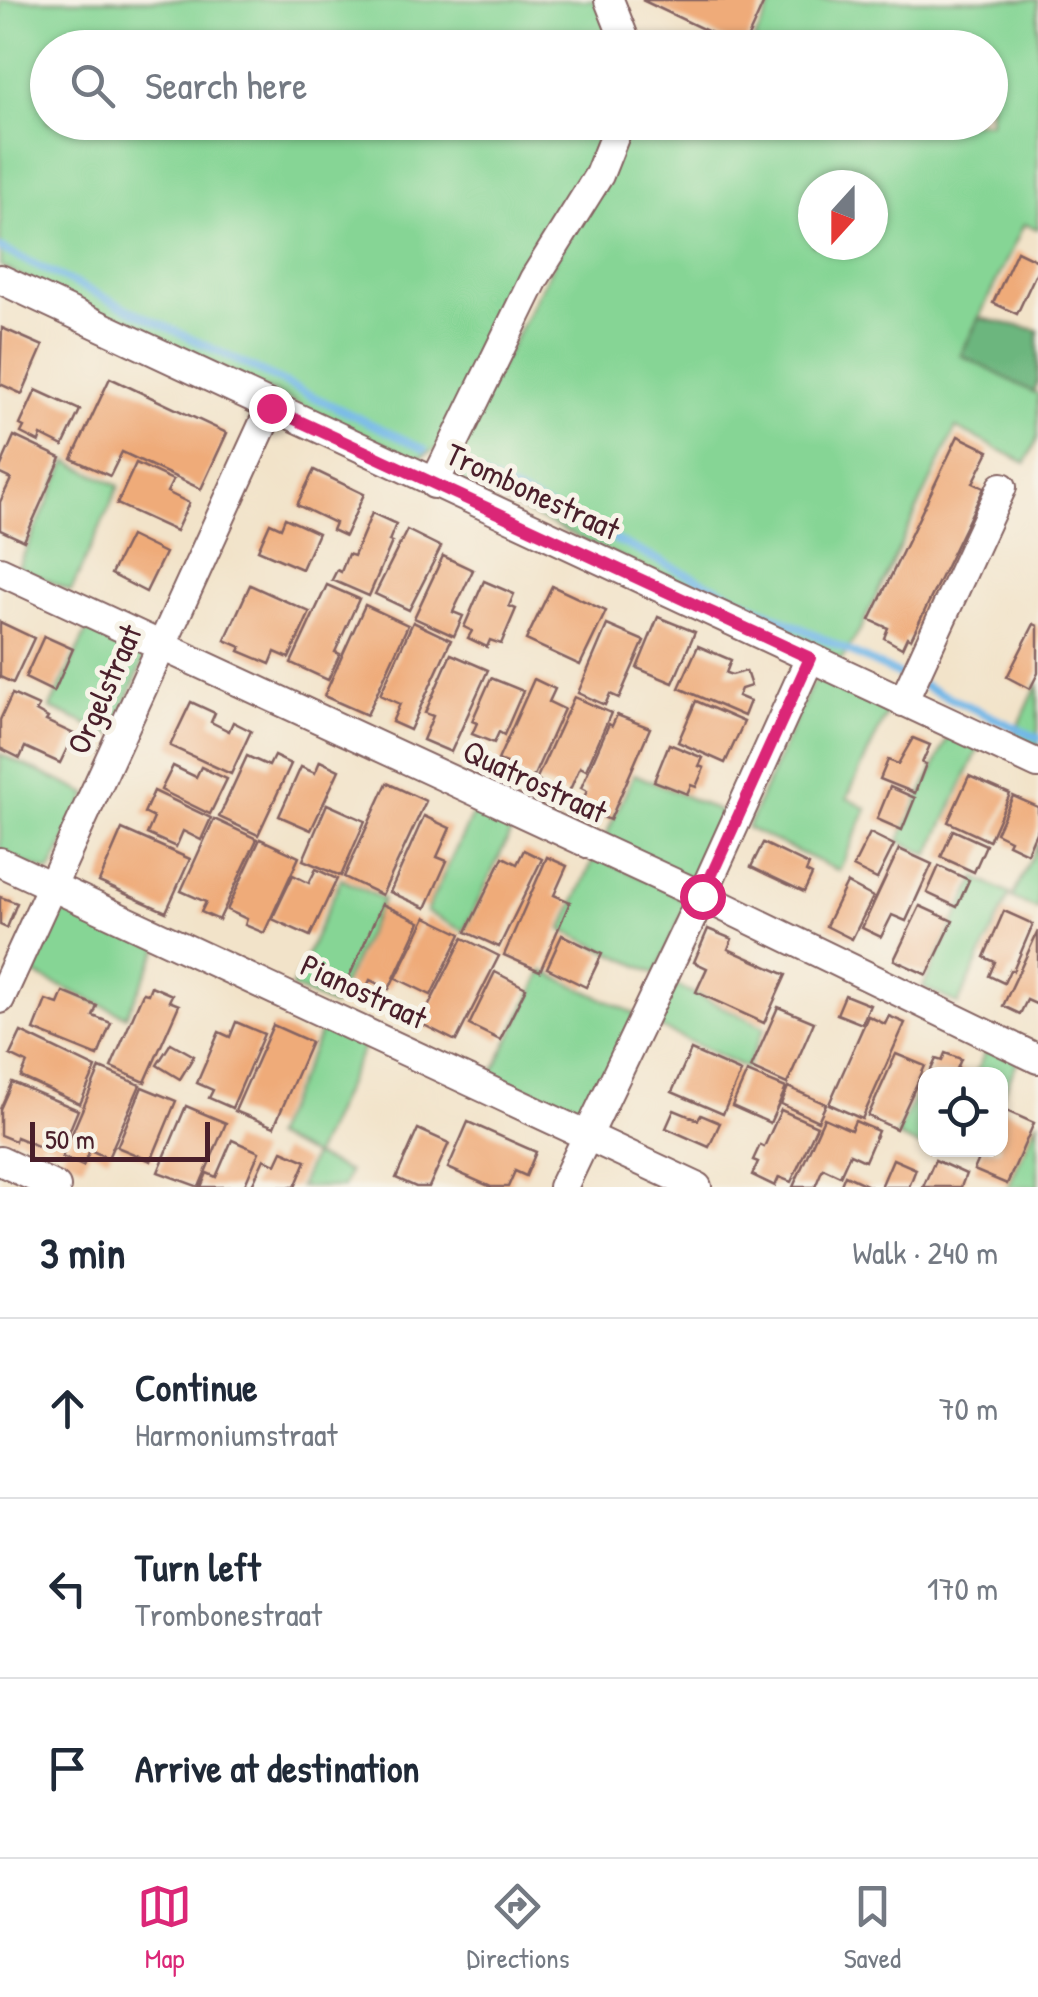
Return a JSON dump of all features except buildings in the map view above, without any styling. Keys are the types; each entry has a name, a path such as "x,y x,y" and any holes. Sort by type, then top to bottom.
{"street":[{"path":"609,0 621,30"},
{"path":"434,484 534,280 599,175 613,140"},
{"name":"Trombonestraat","path":"0,279 1038,764"},
{"name":"Orgelstraat","path":"0,999 271,408"},
{"path":"902,702 1002,487"},
{"name":"Quatrostraat","path":"0,571 702,896 1038,1060"},
{"path":"563,1187 810,658"},
{"name":"Pianostraat","path":"0,862 697,1187"},
{"path":"0,1160 56,1187"}],"green space":[{"path":"0,0 598,0 608,30 30,30 30,140 603,140 438,448 417,459 0,266"},
{"path":"774,0 1038,0 1038,229 1024,224 961,355 1038,394 1038,437 1026,463 956,428 861,628 841,661 456,480 457,451 617,140 1008,140 1008,30 759,30"},
{"path":"979,318 1038,330 1038,380 1033,392 961,355"},
{"path":"67,461 119,486 71,591 18,567"},
{"path":"91,622 142,649 145,657 112,735 50,708"},
{"path":"830,676 891,704 847,798 867,809 839,871 747,828 810,688 819,677"},
{"path":"1038,683 1038,749 1013,738"},
{"path":"950,733 980,746 929,855 899,841"},
{"path":"0,754 88,794 50,872 0,855"},
{"path":"634,774 728,815 696,880 603,842"},
{"path":"478,803 516,821 464,931 426,912"},
{"path":"1038,843 1038,910 1012,898"},
{"path":"595,856 671,891 686,904 656,974 562,930"},
{"path":"976,878 1010,894 958,1004 923,987"},
{"path":"341,879 383,899 333,1006 292,987"},
{"path":"53,902 161,944 126,1016 20,968"},
{"path":"543,971 636,1014 590,1111 575,1117 490,1078"},
{"path":"669,982 765,1027 746,1068 650,1023"},
{"path":"325,1023 366,1042 314,1156 349,1172 343,1187 299,1187 313,1156 272,1137"},
{"path":"989,1044 1019,1058 1008,1082 1008,1067 978,1067"},
{"path":"918,1089 918,1146 897,1136"},
{"path":"1038,1120 1038,1187 1008,1187"}],"waterway":[{"path":"0,248 424,449"},
{"path":"471,471 899,675"},
{"path":"924,686 1038,738"}],"route":[{"path":"271,408 810,658 702,896"}]}
